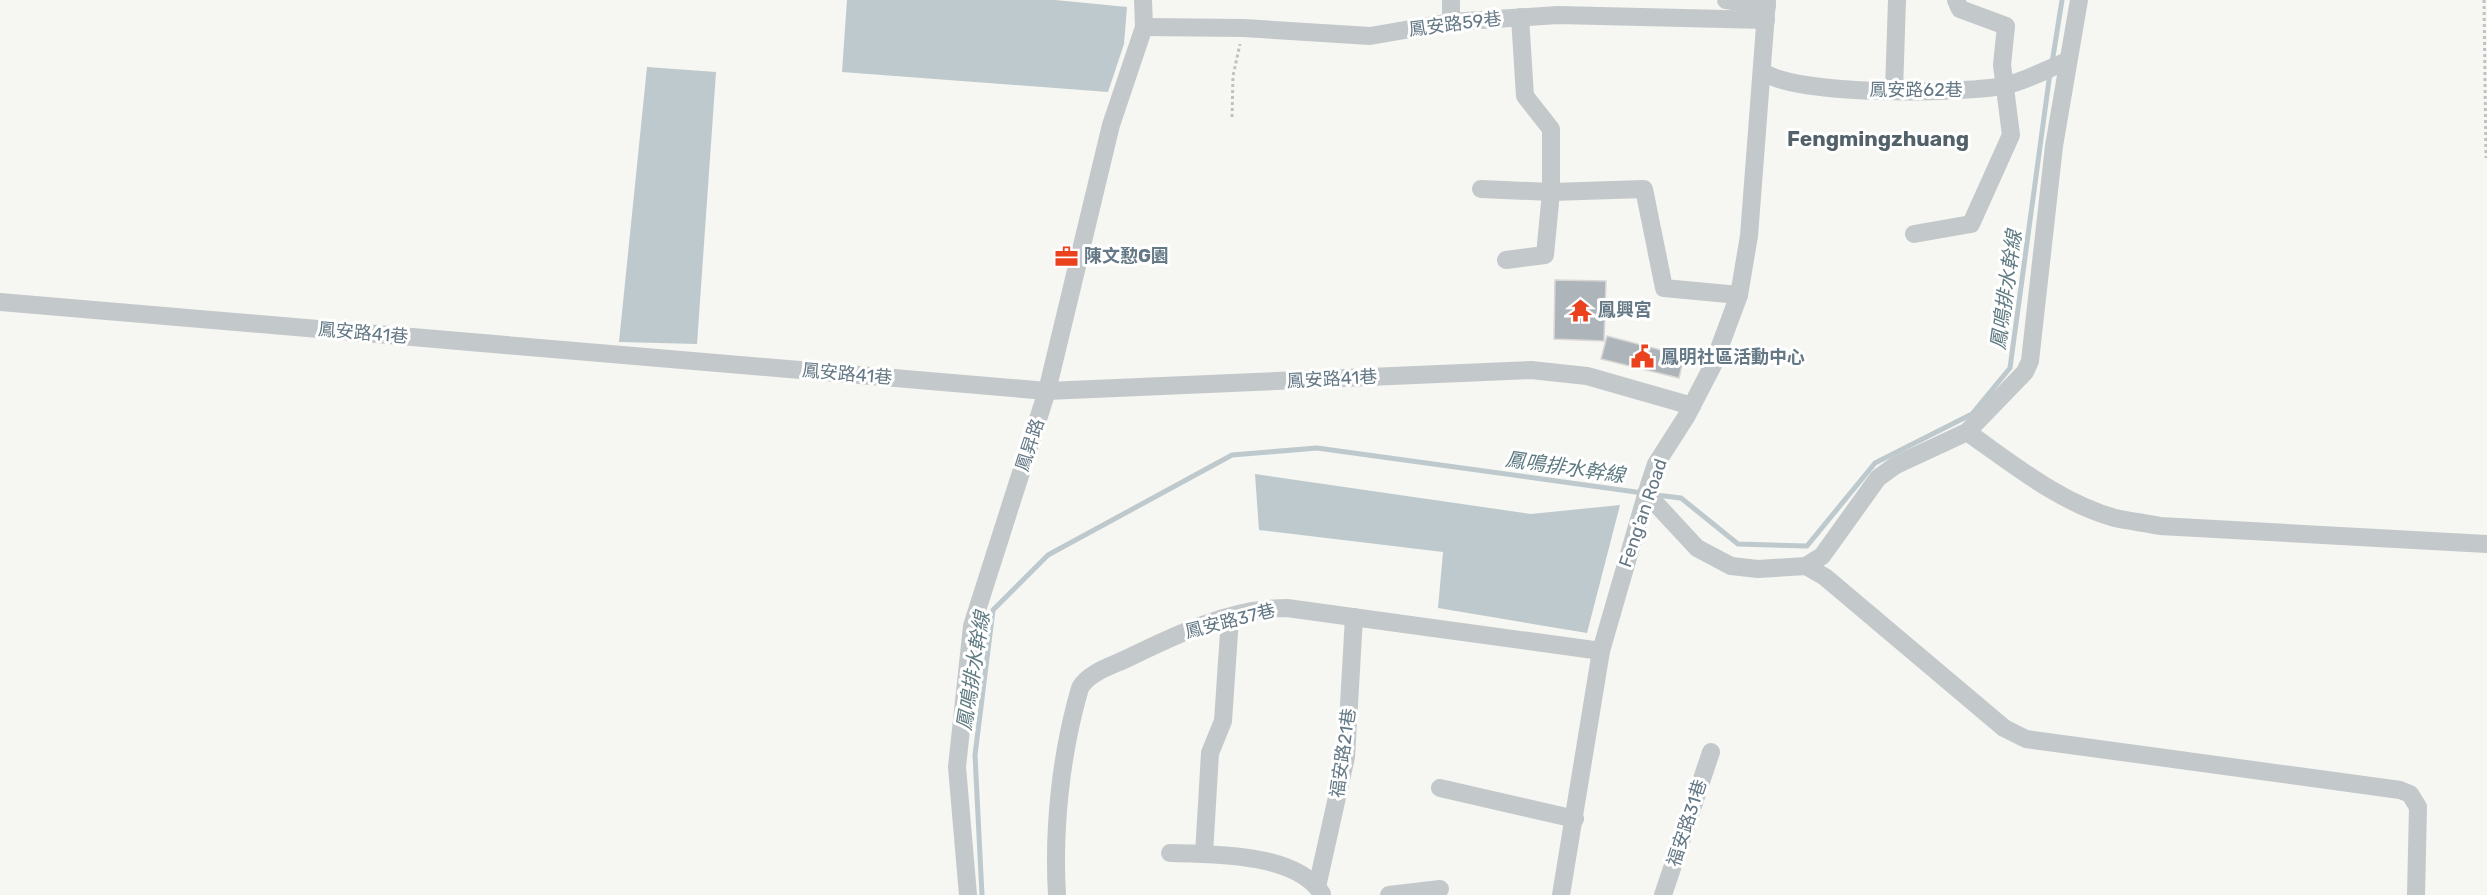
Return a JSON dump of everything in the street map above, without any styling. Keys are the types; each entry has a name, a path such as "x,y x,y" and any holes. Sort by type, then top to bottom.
{"street":[{"name":"鳳昇路","path":"968,895 957,767 972,627 1047,392 1111,125 1144,27 1143,0"},
{"path":"1451,0 1451,22"},
{"path":"1726,0 1767,9"},
{"path":"1894,91 1897,0"},
{"path":"1914,234 1971,224 2011,135 2006,85 2001,65 2006,26 1960,9 1956,0"},
{"path":"1646,493 1697,548 1731,566 1758,569 1806,566 1822,556 1878,478 1896,465 1967,432 2025,372 2030,361 2054,146 2056,65 2079,0"},
{"name":"鳳安路59巷","path":"1144,27 1244,28 1370,36 1451,22 1520,17 1557,7 1767,9"},
{"name":"Feng'an Road","path":"1561,895 1601,651 1646,493 1656,464 1692,406 1713,365 1739,295 1749,236 1767,9"},
{"path":"1506,260 1545,255 1551,192 1551,129 1525,96 1520,17"},
{"name":"鳳安路62巷","path":"1763,72 1771,77 1787,81 1835,88 1964,91 2006,85 2056,65"},
{"path":"1481,189 1551,192 1644,189 1664,288 1739,295"},
{"name":"鳳安路41巷","path":"0,302 1047,392 1531,370 1587,376 1692,406"},
{"path":"1967,432 2021,470 2076,503 2114,518 2160,526 2487,544"},
{"path":"1806,566 1825,577 2004,728 2026,739 2400,790 2410,794 2418,807 2416,895"},
{"name":"鳳安路37巷","path":"1057,895 1055,863 1067,748 1078,696 1084,681 1186,630 1271,608 1601,651"},
{"name":"福安路21巷","path":"1320,891 1346,757 1354,617"},
{"path":"1204,854 1210,753 1223,721 1230,618"},
{"name":"福安路31巷","path":"1663,895 1711,752"},
{"path":"1440,788 1575,819"},
{"name":"福安路21巷","path":"1170,854 1229,855 1277,865 1300,873 1320,891"},
{"path":"1389,895 1440,889"}],"path":[{"path":"2484,0 2486,158"},
{"path":"1232,117 1233,76 1244,28"}],"shaded area":[{"path":"847,0 1055,0 1127,7 1124,44 1108,92 842,72"},
{"path":"647,67 716,72 697,344 619,342"},
{"path":"1255,474 1531,514 1620,505 1587,633 1438,608 1443,552 1259,530"}],"building":[{"name":"鳳興宮","path":"1555,280 1606,281 1604,341 1554,339"},
{"name":"鳳明社區活動中心","path":"1607,336 1684,356 1679,378 1601,359"}],"waterway":[{"name":"鳳鳴排水幹線","path":"2052,63 2062,0"},
{"name":"鳳鳴排水幹線","path":"1656,495 1681,498 1738,544 1807,546 1875,463 1972,414 2010,368 2050,73"},
{"name":"鳳鳴排水幹線","path":"982,895 975,755 993,610 1048,555 1232,455 1317,448 1643,493"}],"place":[{"name":"陳文懃G園","path":"1066,256"},
{"name":"鳳興宮","path":"1580,310"},
{"name":"鳳明社區活動中心","path":"1643,357"}],"district":[{"name":"Fengmingzhuang","path":"1878,139"}]}
